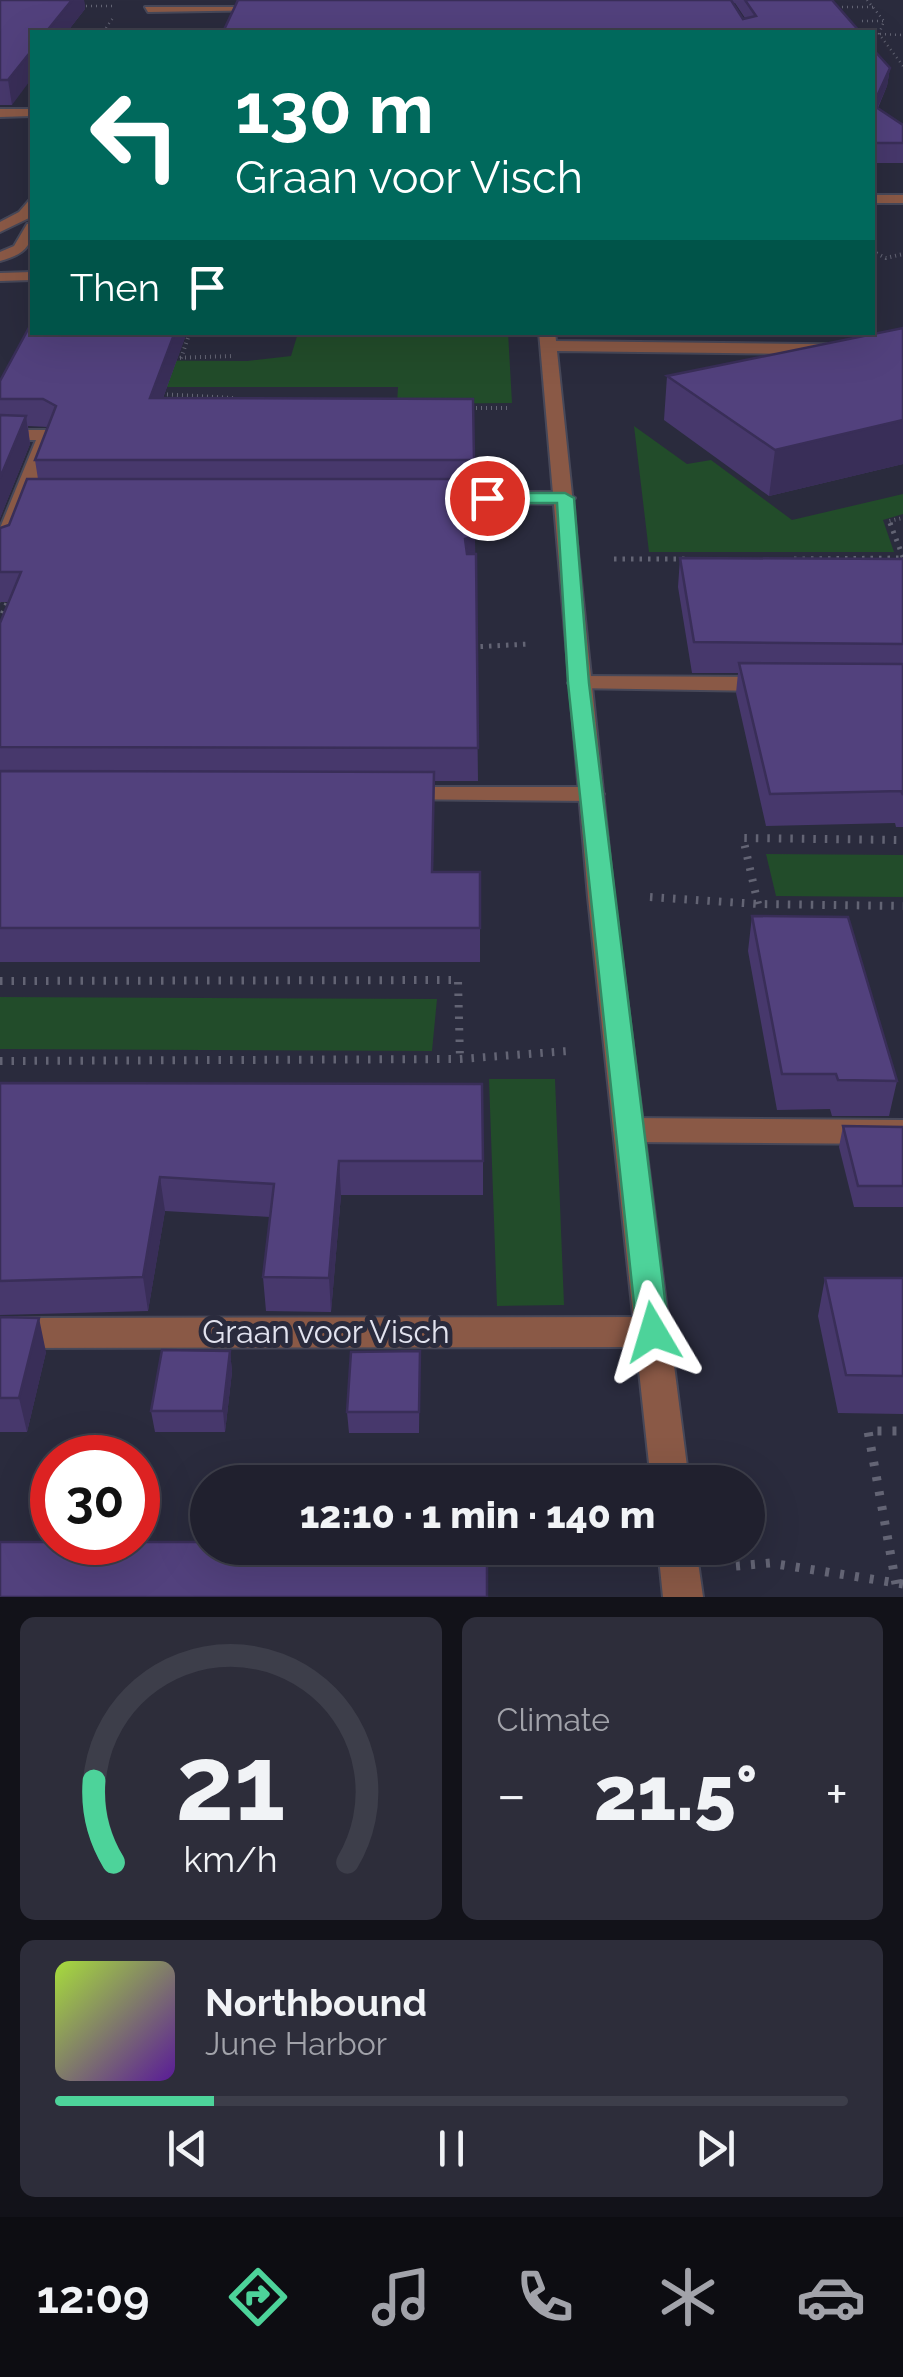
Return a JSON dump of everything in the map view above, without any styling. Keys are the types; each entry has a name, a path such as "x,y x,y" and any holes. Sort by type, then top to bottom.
{"street":[{"path":"142,21 151,5 281,10"},
{"path":"0,113 30,113"},
{"path":"875,199 903,200"},
{"path":"0,228 30,216"},
{"path":"0,257 19,248 30,216"},
{"path":"0,276 30,276"},
{"path":"668,1465 579,683 548,339 888,350 903,358"},
{"path":"0,436 47,435 29,498 0,553"},
{"path":"429,498 565,498"},
{"path":"579,683 788,684"},
{"path":"375,794 592,794"},
{"path":"628,1130 903,1132"},
{"name":"Graan voor Visch","path":"0,1333 653,1332"}],"path":[{"path":"868,0 884,21"},
{"path":"68,6 120,6"},
{"path":"833,7 873,7"},
{"path":"862,21 884,21"},
{"path":"879,34 884,21"},
{"path":"879,34 903,35"},
{"path":"879,34 903,66"},
{"path":"875,252 886,258 903,254"},
{"path":"181,358 189,335"},
{"path":"162,358 235,356"},
{"path":"151,394 246,399"},
{"path":"456,408 555,408"},
{"path":"785,559 903,558 890,522 903,518"},
{"path":"570,560 687,559"},
{"path":"0,599 26,603"},
{"path":"0,620 8,603"},
{"path":"458,647 576,646"},
{"path":"758,904 743,838 903,840"},
{"path":"602,897 903,906"},
{"path":"0,981 458,980 460,1060"},
{"path":"0,1061 460,1060 549,1051 619,1050"},
{"path":"680,1572 770,1563 900,1584 868,1431 903,1431"}],"green space":[{"path":"297,335 508,335 512,403 397,404 398,387 12,387 25,360 247,361 291,356"},
{"path":"634,426 687,464 711,460 792,520 903,494 903,514 883,520 894,552 649,552"},
{"path":"766,854 903,855 903,897 776,896"},
{"path":"0,997 437,999 432,1051 0,1049"},
{"path":"489,1079 555,1079 564,1305 497,1306"}],"building":[{"path":"0,0 72,0 48,30 30,30 30,52 8,80 0,80"},
{"path":"238,0 731,0 743,19 756,16 745,0 832,0 858,30 224,30"},
{"path":"875,51 890,68 875,101"},
{"path":"875,106 903,125 903,143 875,143"},
{"path":"30,326 30,335 174,335 150,398 473,399 474,460 35,460 56,406 43,399 0,399 0,381"},
{"path":"903,328 903,420 775,450 667,376 875,335"},
{"path":"0,415 26,416 0,478"},
{"path":"27,479 475,479 475,536 465,539 467,554 476,554 478,748 0,747 0,623 21,572 0,572 0,528 9,525"},
{"path":"680,558 903,559 903,644 694,642"},
{"path":"739,663 903,664 903,795 901,791 770,794"},
{"path":"0,771 434,772 432,872 480,872 480,928 0,928"},
{"path":"752,916 848,917 897,1081 838,1080 836,1074 782,1074"},
{"path":"0,1083 482,1084 483,1161 339,1161 329,1278 263,1277 274,1184 160,1177 143,1277 0,1281"},
{"path":"843,1126 903,1127 903,1186 858,1186"},
{"path":"825,1278 903,1278 903,1376 846,1375"},
{"path":"0,1317 39,1318 19,1398 0,1398"},
{"path":"162,1350 230,1351 223,1411 151,1411"},
{"path":"420,1351 419,1412 347,1412 351,1352"},
{"path":"0,1542 30,1542 30,1565 160,1565 160,1542 190,1542 190,1565 487,1565 487,1597 0,1597"}],"route":[{"path":"487,498 565,498 579,683 653,1332"}]}
